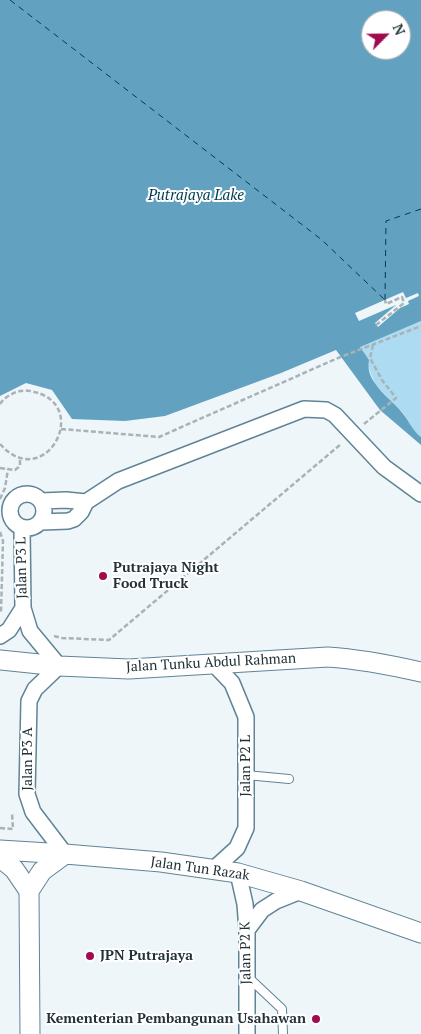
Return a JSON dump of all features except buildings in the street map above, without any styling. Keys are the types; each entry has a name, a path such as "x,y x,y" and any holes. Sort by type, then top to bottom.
{"street":[{"path":"41,522 74,519 81,512 86,502 118,481 296,411 316,408 326,410 335,415 384,466 421,494"},
{"name":"Jalan P3 L","path":"29,494 36,496 41,501 44,508 41,522 29,529 22,528 16,524 10,511 16,498 29,494"},
{"path":"41,501 66,500 86,502"},
{"name":"Jalan P3 L","path":"22,528 23,608 30,631 59,666"},
{"name":"Jalan P3 L","path":"0,636 9,630 23,608"},
{"name":"Jalan Tunku Abdul Rahman","path":"0,660 59,666 129,669 286,658 337,657 386,664 421,672"},
{"name":"Jalan P2 L","path":"213,663 232,683 246,717 246,828 237,848 215,868"},
{"name":"Jalan P3 A","path":"59,666 34,689 29,701 27,794 33,812 65,854"},
{"name":"Jalan Tun Razak","path":"0,850 65,854 215,868 238,872 301,891 421,933"},
{"path":"30,1034 29,891 42,871 65,854"},
{"path":"0,858 14,869 29,891"},
{"name":"Jalan P2 K","path":"238,872 245,904 247,930 247,1034"},
{"path":"247,930 262,910 276,901 301,891"}],"lane":[{"path":"246,775 289,779"},
{"path":"247,976 282,1009 283,1034"}],"path":[{"path":"376,325 404,303 402,297 386,304 385,300"},
{"path":"61,429 159,437 338,358 421,326"},
{"path":"381,336 383,340"},
{"path":"52,635 62,638 109,640 396,398 382,380 370,358 373,344"},
{"path":"0,404 13,393 27,390 41,393 53,402 60,414 61,429 57,442 47,453 34,458 20,458 7,452 0,444"},
{"path":"0,468 18,468 21,462 20,458"},
{"path":"0,499 5,488 8,469"},
{"path":"0,532 3,541 1,615"},
{"path":"0,828 13,828 12,813"}],"shaded area":[{"path":"421,321 421,437 414,431 404,414 375,384 360,346"}],"water":[{"name":"Putrajaya Lake","path":"0,0 421,0 421,321 360,347 369,360 371,376 375,383 421,437 421,445 380,410 336,350 281,373 165,416 125,421 72,419 52,390 26,383 0,396"}],"pier":[{"path":"403,292 406,298 418,293 419,296 408,301 409,304 400,308 378,327 375,323 396,305 359,321 355,313"}],"ferry route":[{"path":"10,0 322,240 385,300"},
{"path":"385,300 386,221 421,209"}],"place":[{"name":"Putrajaya Night Food Truck","path":"103,576"},
{"name":"JPN Putrajaya","path":"90,956"},
{"name":"Kementerian Pembangunan Usahawan","path":"316,1019"}]}
